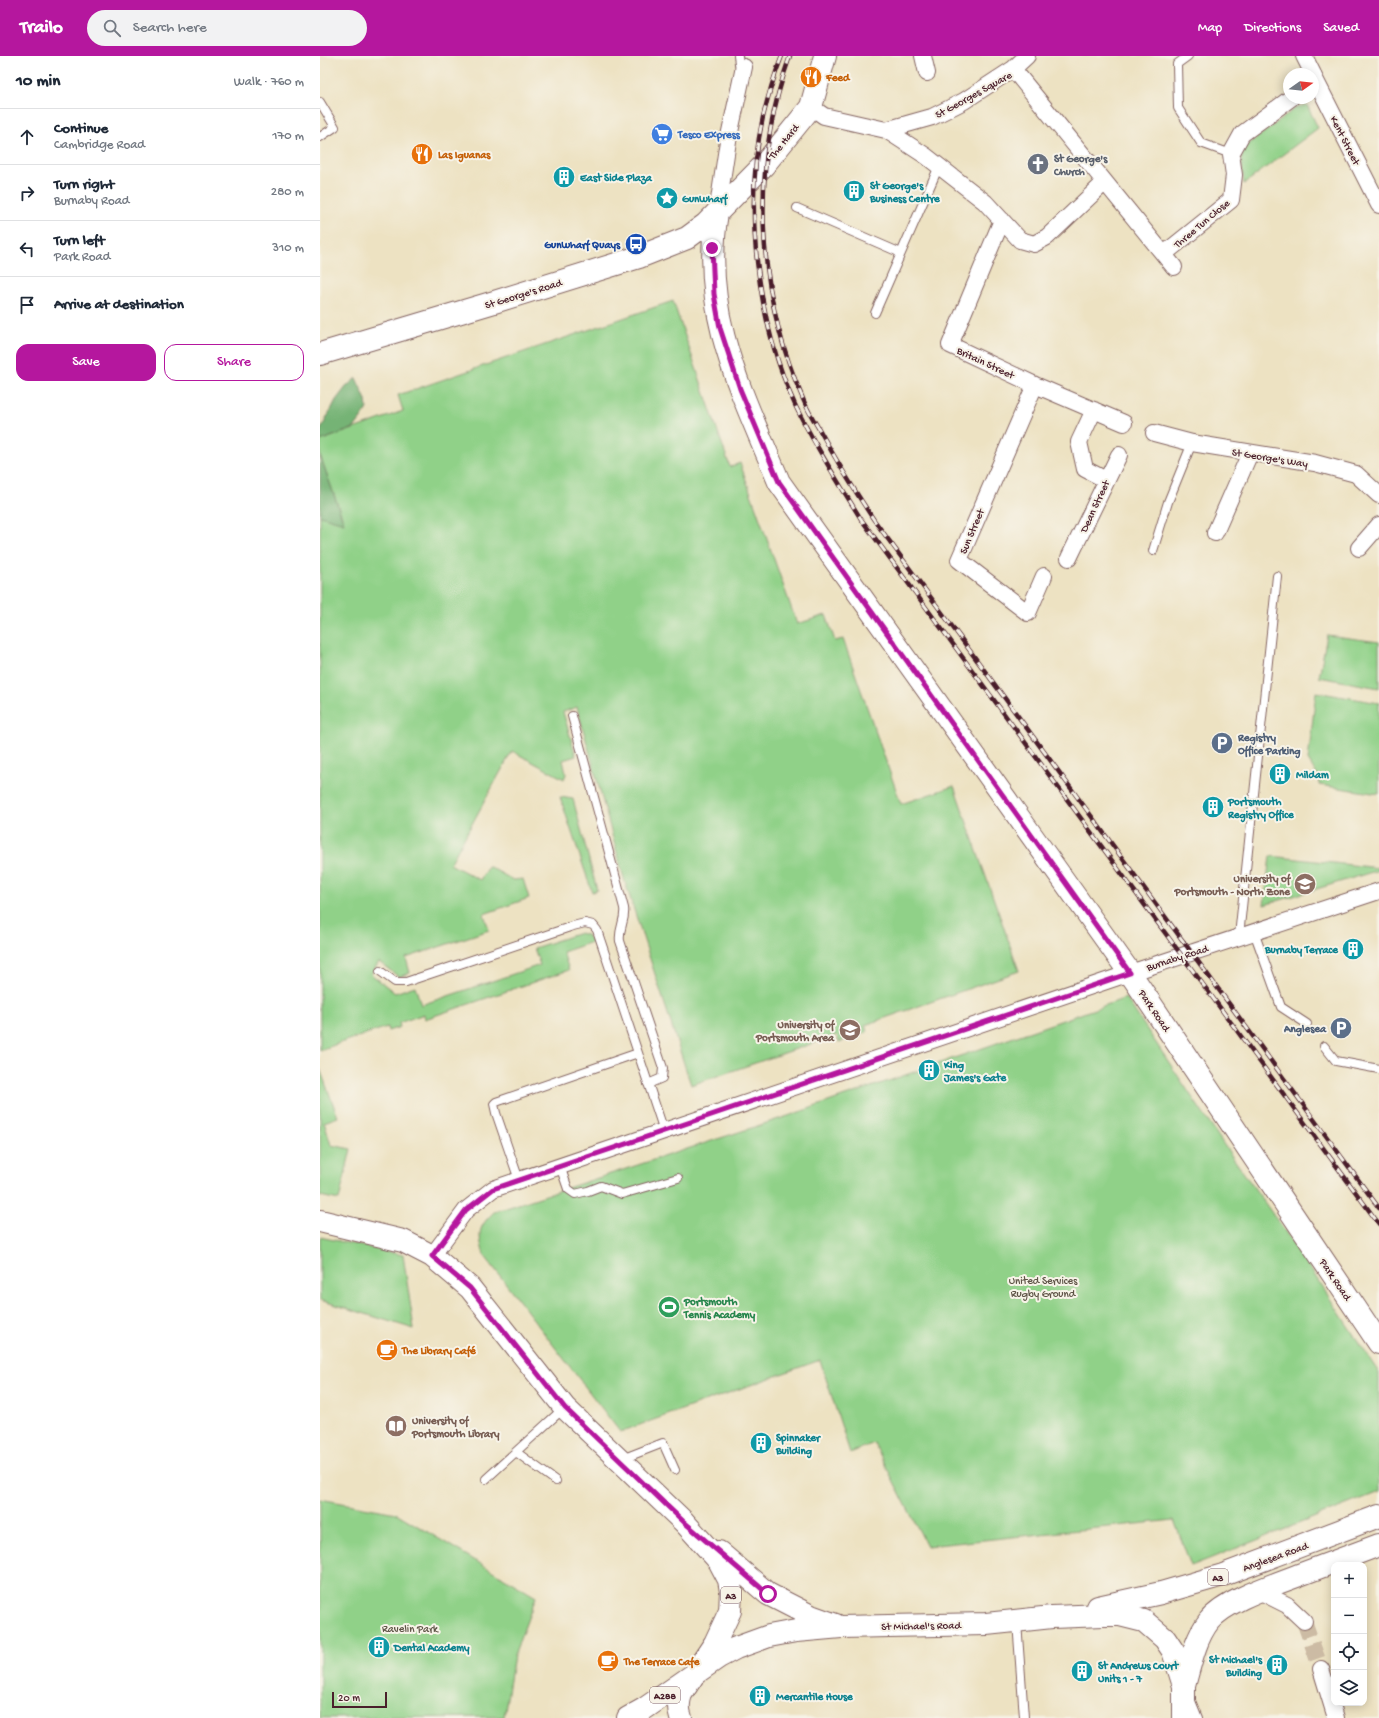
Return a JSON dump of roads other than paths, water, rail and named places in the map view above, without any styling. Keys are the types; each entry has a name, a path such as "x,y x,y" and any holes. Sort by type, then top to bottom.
{"main road":[{"name":"The Hard","path":"717,213 764,165 810,107 825,56"},
{"name":"St George's Road","path":"320,354 492,303 639,257 686,238 699,230 717,213"},
{"name":"Park Road","path":"717,213 713,234 712,274 720,328 740,389 779,482 1130,973 1379,1343"},
{"name":"A3","path":"320,1221 403,1241 432,1256 470,1288 565,1408 684,1522 768,1594 810,1616 841,1627"},
{"name":"Anglesea Road","path":"1052,1617 1161,1593 1201,1582 1272,1558 1379,1516"},
{"name":"A3","path":"681,1718 678,1710 681,1694 715,1643 727,1619 731,1604 729,1580 719,1562 684,1522"},
{"name":"A3","path":"1184,1718 1184,1686 1199,1640 1204,1628 1211,1619 1226,1606 1259,1591 1379,1545"},
{"name":"St Michael's Road","path":"693,1674 719,1657 758,1640 796,1631 841,1627 958,1625 1052,1617 1120,1615 1144,1621 1165,1639 1173,1651 1184,1686"},
{"name":"A288","path":"628,1718 644,1710 693,1674"}],"street":[{"path":"923,56 927,73"},
{"path":"1013,69 1027,56"},
{"name":"Kent Street","path":"1304,56 1309,68"},
{"path":"717,213 741,63"},
{"name":"St Georges Square","path":"886,130 932,117 958,104 1013,69 1174,267"},
{"name":"Kent Street","path":"1319,87 1375,187 1379,204"},
{"path":"1231,154 1242,134 1284,104"},
{"name":"St Georges Square","path":"810,107 824,116 886,130 940,166 985,202 1020,240 1034,244 1047,237 1105,182"},
{"name":"Three Tun Close","path":"1164,254 1231,200 1234,175 1231,154"},
{"name":"Britain Street","path":"1002,220 950,345 1035,385 1124,422"},
{"name":"Sun Street","path":"1035,385 959,560 1028,613 1044,576"},
{"path":"1094,410 1079,442 1086,469 1106,480"},
{"name":"St George's Way","path":"1154,433 1192,443 1315,463 1356,474 1379,495"},
{"path":"1215,533 1250,453"},
{"name":"Dean Street","path":"1070,558 1119,455"},
{"path":"1359,548 1379,525"},
{"name":"Burnaby Road","path":"432,1256 466,1210 493,1189 1130,973 1379,891"},
{"path":"1259,1591 1287,1605 1304,1621"},
{"path":"1321,1669 1336,1718"}],"lane":[{"path":"1188,56 1177,64 1178,108 1201,143 1231,154"},
{"path":"320,102 335,128 320,137"},
{"path":"875,313 940,166"},
{"path":"797,208 901,253"},
{"path":"1153,551 1168,502 1192,443"},
{"path":"1277,576 1246,934 1282,1007 1307,1024"},
{"path":"572,716 625,913 623,923 619,930 620,941 663,1068 662,1078 648,1084"},
{"path":"380,971 395,982 406,982 573,926 589,923 597,930 664,1131"},
{"path":"1324,1046 1336,1060 1379,1069"},
{"path":"519,1180 494,1104 496,1102 638,1053"},
{"path":"560,1166 568,1189 575,1194 601,1186 622,1194 678,1178"},
{"path":"486,1479 565,1408"},
{"path":"619,1460 663,1444 675,1470"},
{"path":"516,1452 556,1480"},
{"path":"1017,1621 1024,1717"},
{"path":"1184,1686 1198,1718"}],"tunnel":[{"path":"1304,1621 1321,1669"}],"railway":[{"path":"782,56 765,109 757,152 754,188 754,226 757,264 763,302 772,339 783,374 803,421 827,464 861,519 1379,1224"},
{"path":"790,56 777,98 769,141 764,185 764,229 768,272 776,315 787,358 808,410 845,475 874,520 1379,1208"}],"place":[{"name":"Feed","path":"811,77"},
{"name":"Tesco Express","path":"662,134"},
{"name":"Las Iguanas","path":"422,154"},
{"name":"St George's Church","path":"1038,164"},
{"name":"East Side Plaza","path":"564,177"},
{"name":"St George's Business Centre","path":"854,191"},
{"name":"Gunwharf","path":"667,198"},
{"name":"Gunwharf Quays","path":"636,244"},
{"name":"Registry Office Parking","path":"1222,743"},
{"name":"Mildam","path":"1280,774"},
{"name":"Portsmouth Registry Office","path":"1213,807"},
{"name":"University of Portsmouth - North Zone","path":"1305,884"},
{"name":"Burnaby Terrace","path":"1353,949"},
{"name":"Anglesea","path":"1341,1028"},
{"name":"University of Portsmouth Area","path":"850,1030"},
{"name":"King James's Gate","path":"929,1070"},
{"name":"Portsmouth Tennis Academy","path":"669,1307"},
{"name":"The Library Café","path":"387,1350"},
{"name":"University of Portsmouth Library","path":"396,1426"},
{"name":"Spinnaker Building","path":"761,1443"},
{"name":"Dental Academy","path":"379,1647"},
{"name":"The Terrace Cafe","path":"608,1661"},
{"name":"St Michael's Building","path":"1277,1665"},
{"name":"St Andrews Court Units 1 - 7","path":"1082,1671"},
{"name":"Mercantile House","path":"760,1696"}],"park label":[{"name":"United Services Rugby Ground","path":"1043,1286"},
{"name":"Ravelin Park","path":"410,1628"}]}
